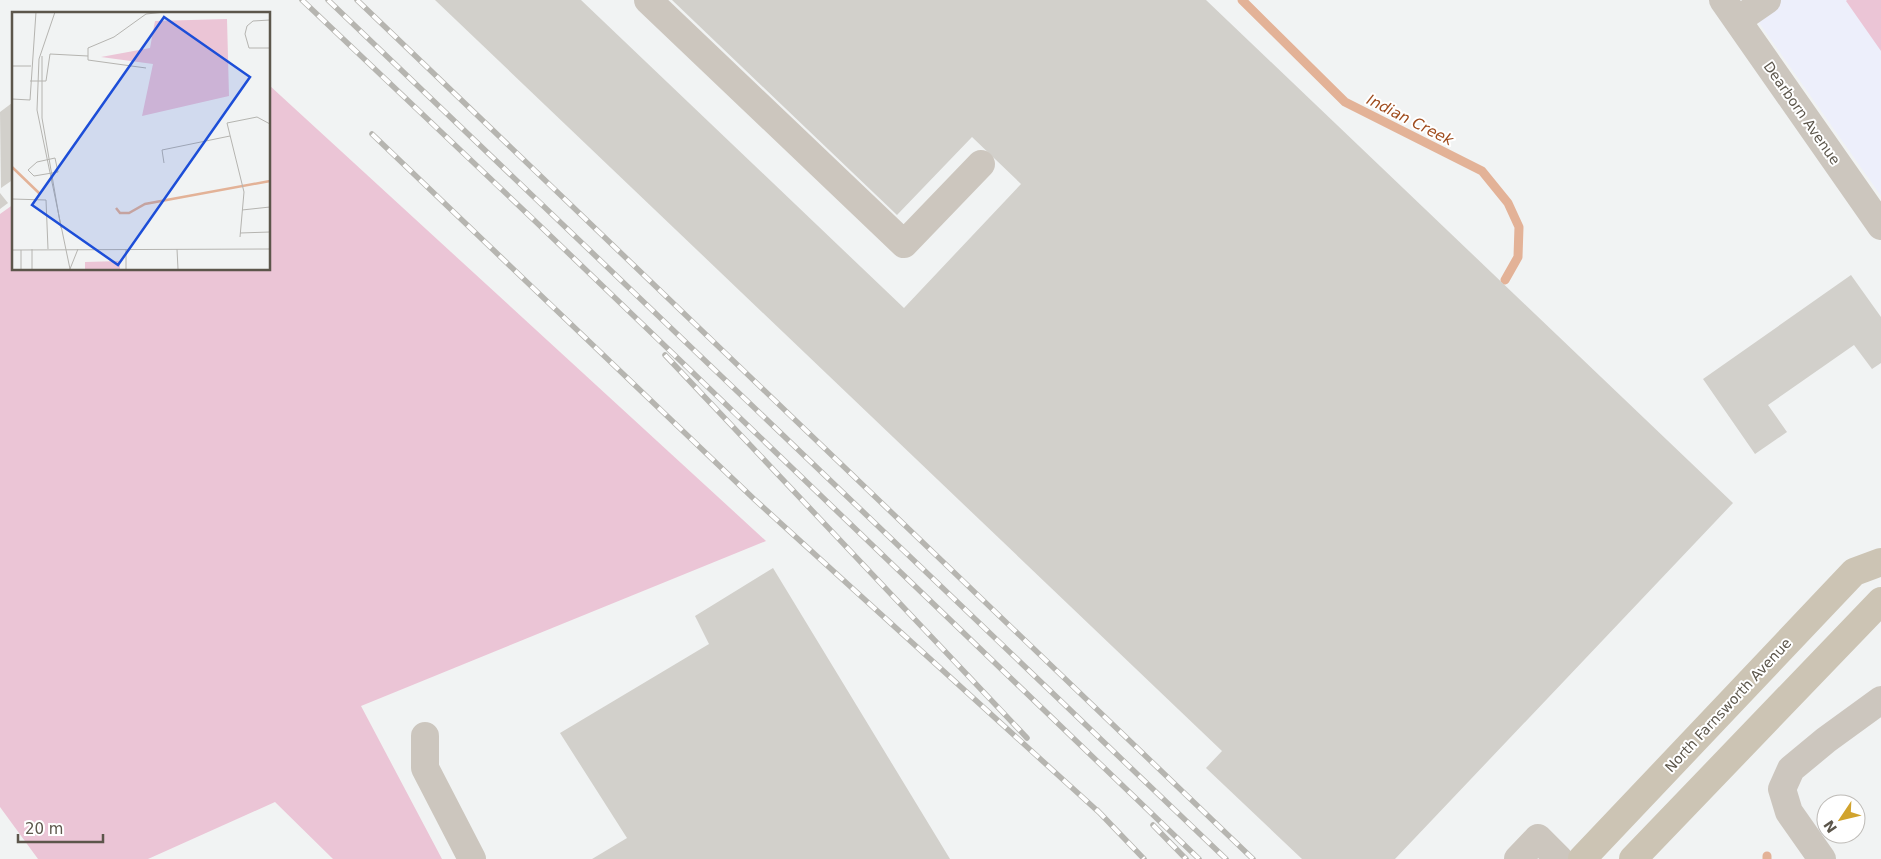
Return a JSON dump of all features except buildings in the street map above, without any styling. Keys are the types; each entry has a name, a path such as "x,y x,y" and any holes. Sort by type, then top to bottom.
{"main road":[{"name":"North Farnsworth Avenue","path":"1582,859 1854,572 1881,562"},
{"path":"1633,859 1881,601"}],"street":[{"path":"648,0 904,244 982,164"},
{"path":"1730,10 1767,0"},
{"name":"Dearborn Avenue","path":"1730,10 1881,226"},
{"path":"1822,859 1788,812 1782,789 1791,770 1826,740 1881,700"},
{"path":"425,736 424,768 472,859"},
{"path":"1518,859 1538,838 1559,859"}],"shaded area":[{"path":"1743,0 1881,0 1881,196"},
{"path":"1881,0 1881,51 1846,1"},
{"path":"270,86 766,541 361,706 442,859 333,859 275,802 148,859 38,859 0,807 0,214 12,205 12,270 270,270"}],"waterway":[{"name":"Indian Creek","path":"1242,0 1345,102 1482,171 1508,203 1519,227 1518,257 1505,280"}],"railway":[{"path":"302,0 536,222 1199,859"},
{"path":"328,0 1226,859"},
{"path":"357,0 1253,859"},
{"path":"372,134 754,499 1102,815"},
{"path":"665,355 1027,738"},
{"path":"1097,810 1144,859"},
{"path":"1153,825 1186,859"}]}
